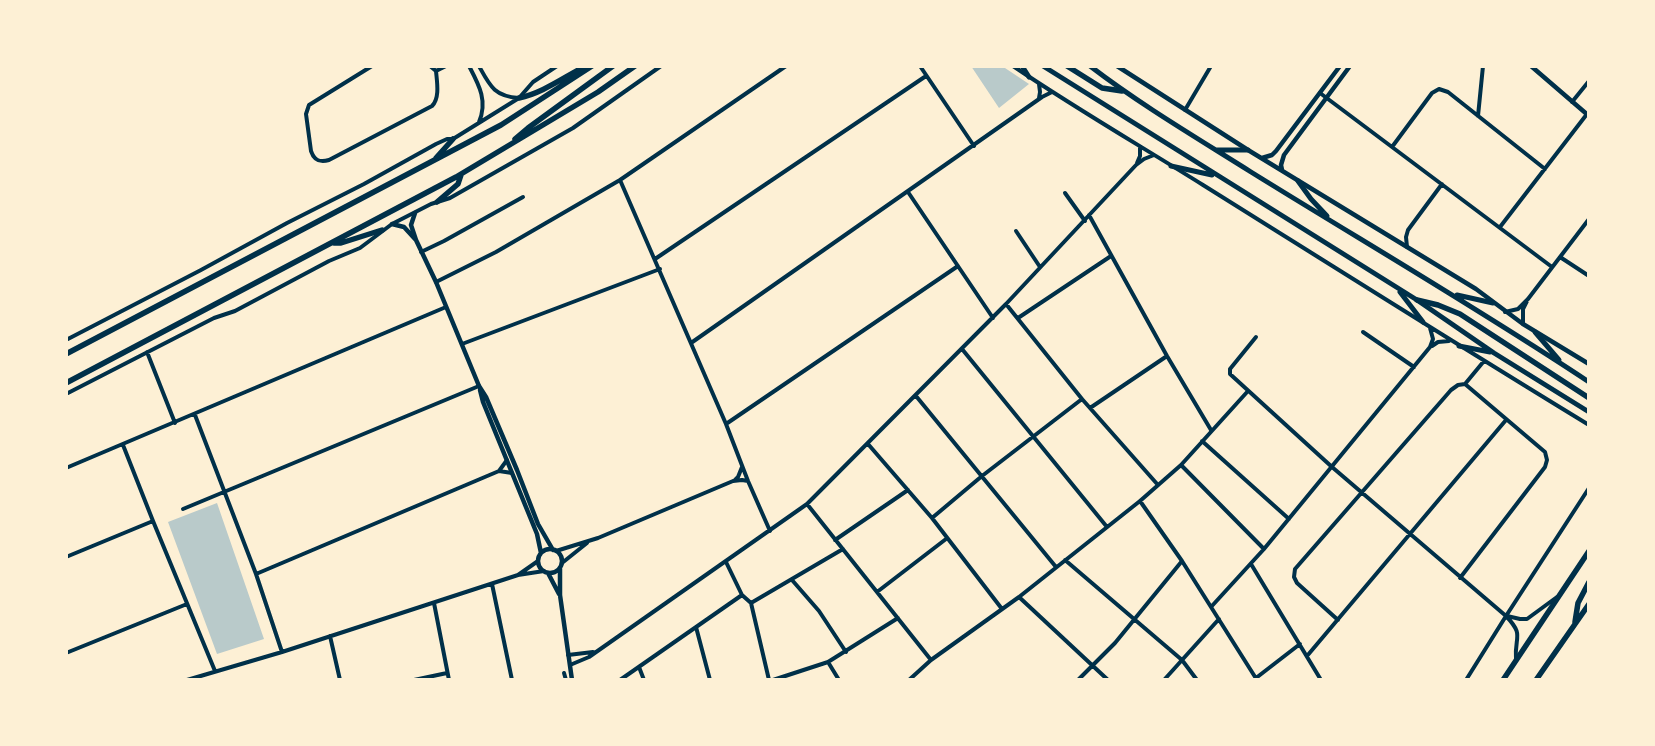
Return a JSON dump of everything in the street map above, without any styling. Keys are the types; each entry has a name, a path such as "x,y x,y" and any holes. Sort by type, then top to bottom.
{"main road":[{"path":"519,98 529,96 544,89 586,66"},
{"path":"66,354 510,120 592,66"},
{"path":"504,149 528,128 613,66"},
{"path":"66,383 461,175 598,92 635,66"},
{"path":"1022,66 1029,77"},
{"path":"1043,66 1417,300 1494,353 1589,412"},
{"path":"1067,66 1102,88 1122,91"},
{"path":"1090,66 1122,91 1215,150 1451,294 1589,382"},
{"path":"433,162 453,139"},
{"path":"1215,150 1248,150"},
{"path":"1171,166 1217,176"},
{"path":"437,202 458,184 461,175"},
{"path":"1298,180 1311,199 1337,225"},
{"path":"332,243 341,243 382,230"},
{"path":"1398,289 1423,322"},
{"path":"1451,294 1493,303"},
{"path":"1417,300 1438,305 1460,314 1589,398"},
{"path":"1535,332 1563,365"},
{"path":"1459,346 1494,353"},
{"path":"1503,680 1589,551"},
{"path":"1575,624 1578,603 1589,582"},
{"path":"1536,680 1589,604"}],"street":[{"path":"372,66 309,106 306,114 310,151 312,157 317,161 329,160 432,106 437,98 436,71 430,66"},
{"path":"436,71 446,66"},
{"path":"469,66 483,97 483,111 480,122"},
{"path":"479,66 488,84 496,92 519,98"},
{"path":"66,340 364,184 436,144 447,139 453,139 519,98 534,82 558,66"},
{"path":"66,394 214,318 235,311 329,261 355,251 373,240 382,230 392,224 467,189 573,128 661,66"},
{"path":"436,282 496,252 620,180 786,66"},
{"path":"920,66 974,146"},
{"path":"1013,66 1452,342 1589,425"},
{"path":"1116,66 1248,150 1476,289 1505,312 1535,332 1589,364"},
{"path":"1185,110 1211,66"},
{"path":"1262,158 1272,155 1276,151 1340,66"},
{"path":"1282,170 1281,164 1284,154 1350,66"},
{"path":"1478,116 1483,66"},
{"path":"1500,228 1588,115 1531,66"},
{"path":"655,259 926,76"},
{"path":"1572,102 1589,81"},
{"path":"1038,100 1039,84"},
{"path":"1392,146 1432,93 1439,89 1448,92 1545,169"},
{"path":"691,343 1052,92"},
{"path":"1320,93 1552,267"},
{"path":"1136,165 1140,156 1140,147"},
{"path":"570,665 584,660 807,504 1006,304 1136,165 1154,155"},
{"path":"620,180 660,269 770,531"},
{"path":"1407,247 1406,237 1408,230 1442,184"},
{"path":"908,192 992,318"},
{"path":"1065,193 1084,221"},
{"path":"421,252 523,197"},
{"path":"414,213 411,225 416,240 462,344 479,386 483,402 537,534 541,553 538,561 518,575"},
{"path":"1089,216 1167,356 1211,430"},
{"path":"1523,324 1523,309 1528,299 1589,219"},
{"path":"392,224 404,227 416,240"},
{"path":"1016,231 1040,267"},
{"path":"1018,318 1112,256"},
{"path":"1560,257 1589,276"},
{"path":"726,424 958,266"},
{"path":"462,344 660,269"},
{"path":"1505,312 1518,308 1528,299"},
{"path":"1006,304 1090,408 1158,485"},
{"path":"66,468 195,415 446,307"},
{"path":"1210,607 1264,549 1430,347 1433,339 1429,327"},
{"path":"1363,332 1414,367"},
{"path":"1256,337 1230,369 1230,374 1332,467 1506,616 1518,633 1516,660"},
{"path":"1430,347 1438,342 1452,342"},
{"path":"962,349 1106,527"},
{"path":"147,352 175,423"},
{"path":"1090,408 1167,356"},
{"path":"1338,620 1297,582 1294,577 1295,569 1451,390 1465,384 1484,361"},
{"path":"1460,578 1545,468 1547,460 1545,452 1465,384"},
{"path":"183,509 479,386"},
{"path":"479,386 486,397 518,470 538,524 554,550 561,556 560,595 572,680"},
{"path":"909,680 916,677 932,660 1019,597 1140,501 1181,465 1248,391"},
{"path":"916,396 1056,567"},
{"path":"932,518 982,476 1082,398"},
{"path":"195,415 256,574 282,652"},
{"path":"1307,656 1506,420"},
{"path":"1202,441 1289,519"},
{"path":"123,444 216,671"},
{"path":"868,444 932,518 1002,609"},
{"path":"256,574 500,471 507,460"},
{"path":"1181,465 1264,549"},
{"path":"541,553 546,550 554,550 589,541 733,481 738,477 742,467"},
{"path":"500,471 513,474"},
{"path":"733,481 748,481"},
{"path":"1466,680 1589,488"},
{"path":"835,540 908,490"},
{"path":"1140,501 1182,561 1257,679 1300,644"},
{"path":"807,504 932,660"},
{"path":"66,557 153,521"},
{"path":"877,592 946,538"},
{"path":"187,680 201,678 216,671 282,652 518,575 554,572 589,541"},
{"path":"751,602 843,549"},
{"path":"1065,560 1182,660 1197,680"},
{"path":"538,561 540,568 546,572 560,595"},
{"path":"1078,680 1115,643 1182,561"},
{"path":"726,562 742,595 751,602 771,680 828,662 898,618"},
{"path":"1251,564 1320,680"},
{"path":"792,580 819,611 846,652"},
{"path":"492,584 512,680"},
{"path":"620,680 742,595"},
{"path":"1506,616 1527,619 1558,596"},
{"path":"1019,597 1108,680"},
{"path":"434,603 449,680"},
{"path":"66,653 187,604"},
{"path":"1164,680 1219,619"},
{"path":"696,627 710,680"},
{"path":"330,636 340,680"},
{"path":"568,655 598,650"},
{"path":"828,662 839,680"},
{"path":"639,667 644,680"},
{"path":"414,680 447,673"},
{"path":"564,673 566,680"}],"shaded area":[{"path":"971,66 1002,66 1029,84 999,108"},
{"path":"217,503 264,639 217,654 168,522"}]}
